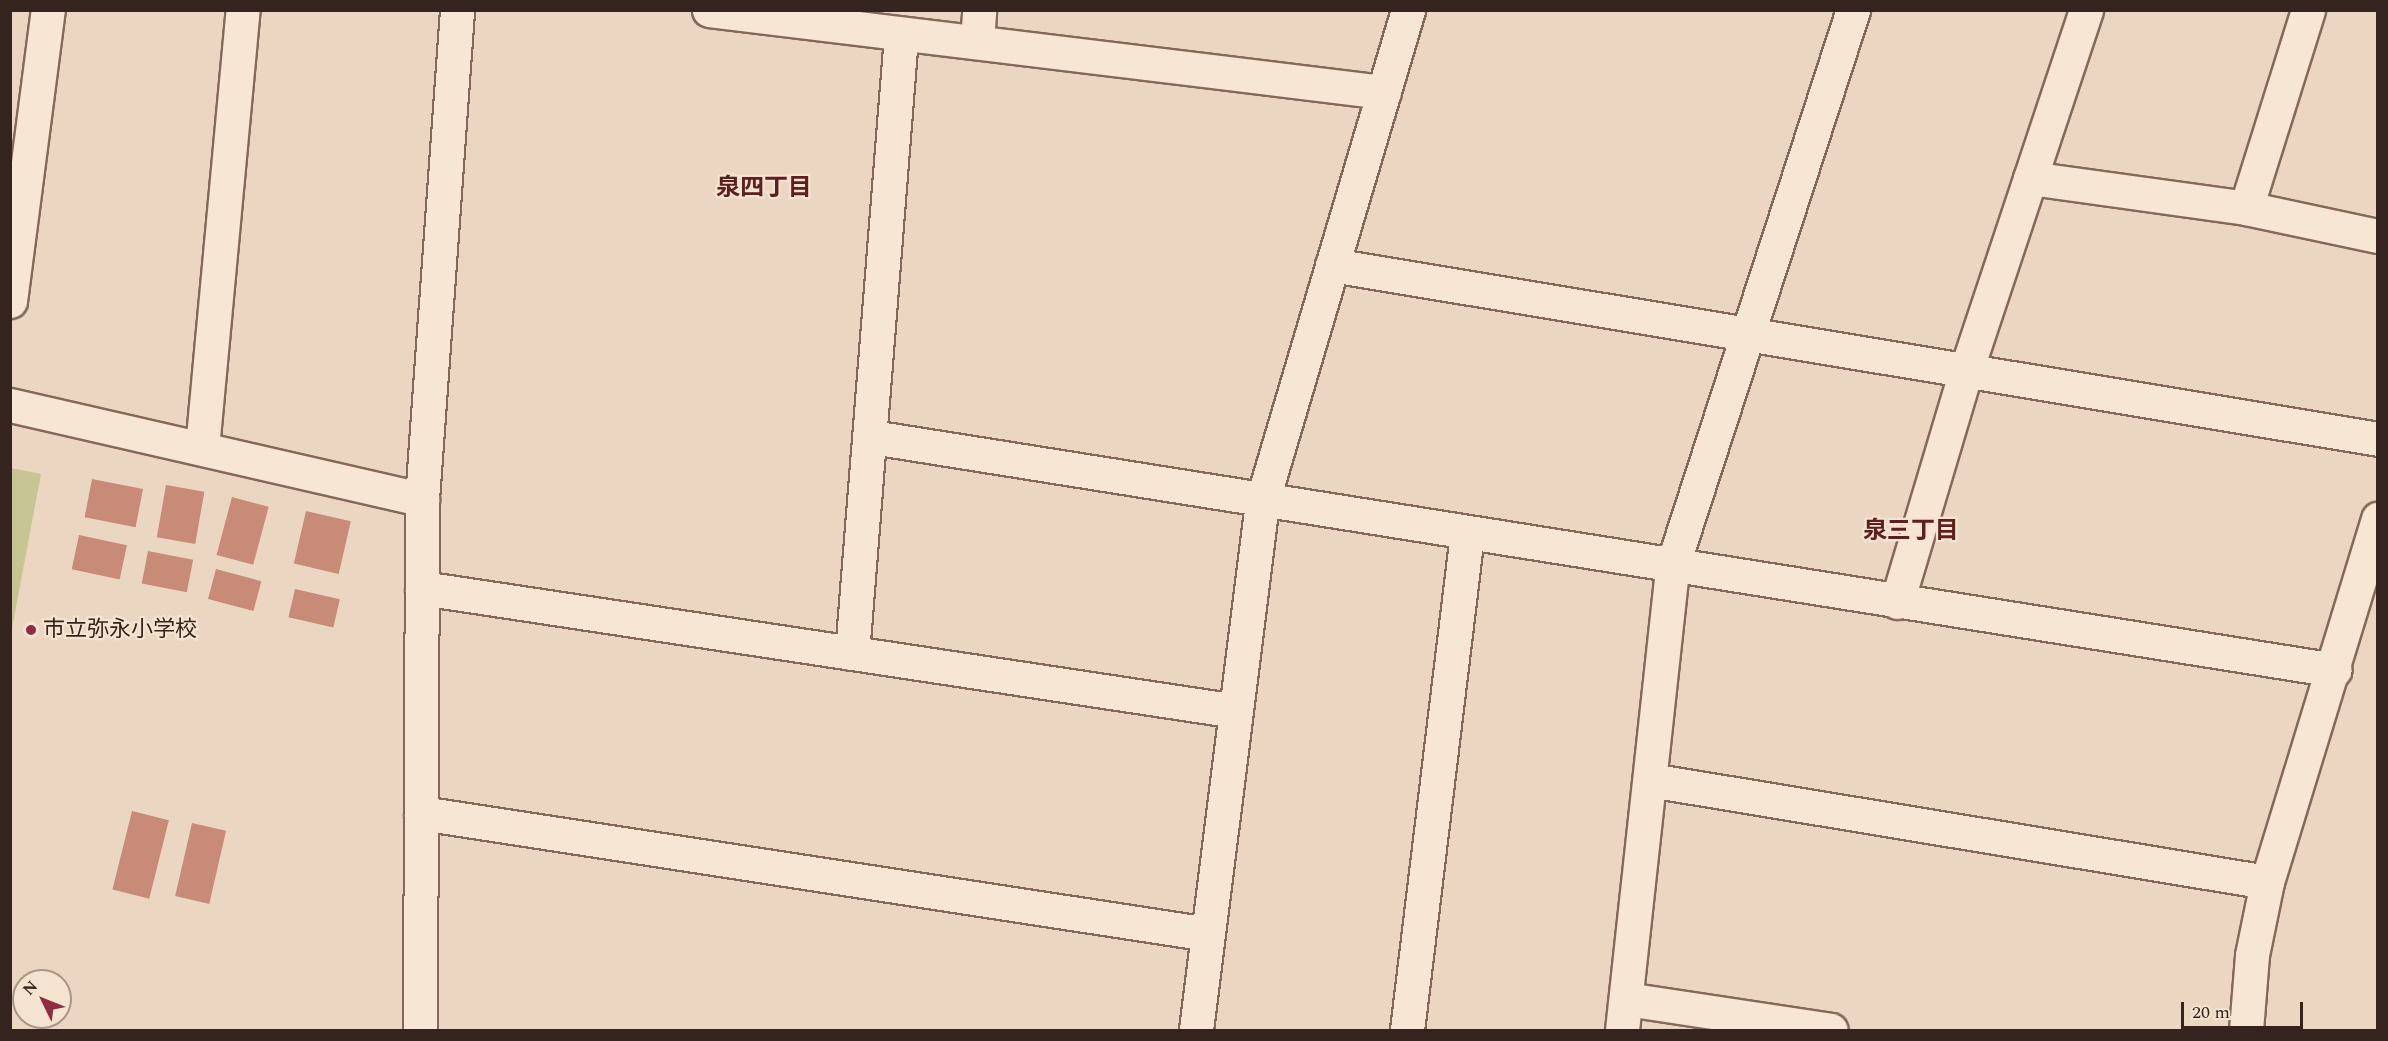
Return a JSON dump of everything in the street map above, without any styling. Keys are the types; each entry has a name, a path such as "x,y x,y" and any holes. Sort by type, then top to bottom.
{"street":[{"path":"10,302 48,10"},
{"path":"202,448 243,10"},
{"path":"420,1030 422,499 457,10"},
{"path":"708,10 901,36 978,26 1384,92"},
{"path":"1196,1030 1262,502 1407,10"},
{"path":"1622,1030 1672,567 1853,10"},
{"path":"1897,602 1966,371 2086,10"},
{"path":"2246,208 2308,10"},
{"path":"852,653 872,437 901,36"},
{"path":"2030,178 2246,208 2378,236"},
{"path":"1332,265 2378,439"},
{"path":"10,405 422,499"},
{"path":"872,437 1262,502 2334,670"},
{"path":"2246,1030 2252,955 2267,882 2334,670 2378,519"},
{"path":"1407,1030 1467,534"},
{"path":"422,588 1236,711"},
{"path":"1650,780 2267,882"},
{"path":"421,813 1208,934"},
{"path":"1626,999 1831,1030"}],"shaded area":[{"path":"10,468 41,474 11,634"}],"building":[{"path":"92,479 143,489 136,527 85,517"},
{"path":"166,485 204,492 195,544 157,537"},
{"path":"232,497 269,507 253,565 216,555"},
{"path":"306,511 351,521 339,574 294,564"},
{"path":"79,535 127,545 120,579 72,569"},
{"path":"148,551 193,560 187,592 142,583"},
{"path":"216,569 261,581 253,611 208,599"},
{"path":"295,589 340,599 333,628 288,617"},
{"path":"132,811 169,820 149,899 112,890"},
{"path":"192,823 226,831 209,904 175,896"}],"place":[{"name":"市立弥永小学校","path":"31,630"}],"district":[{"name":"泉四丁目","path":"764,189"},
{"name":"泉三丁目","path":"1911,532"}]}
